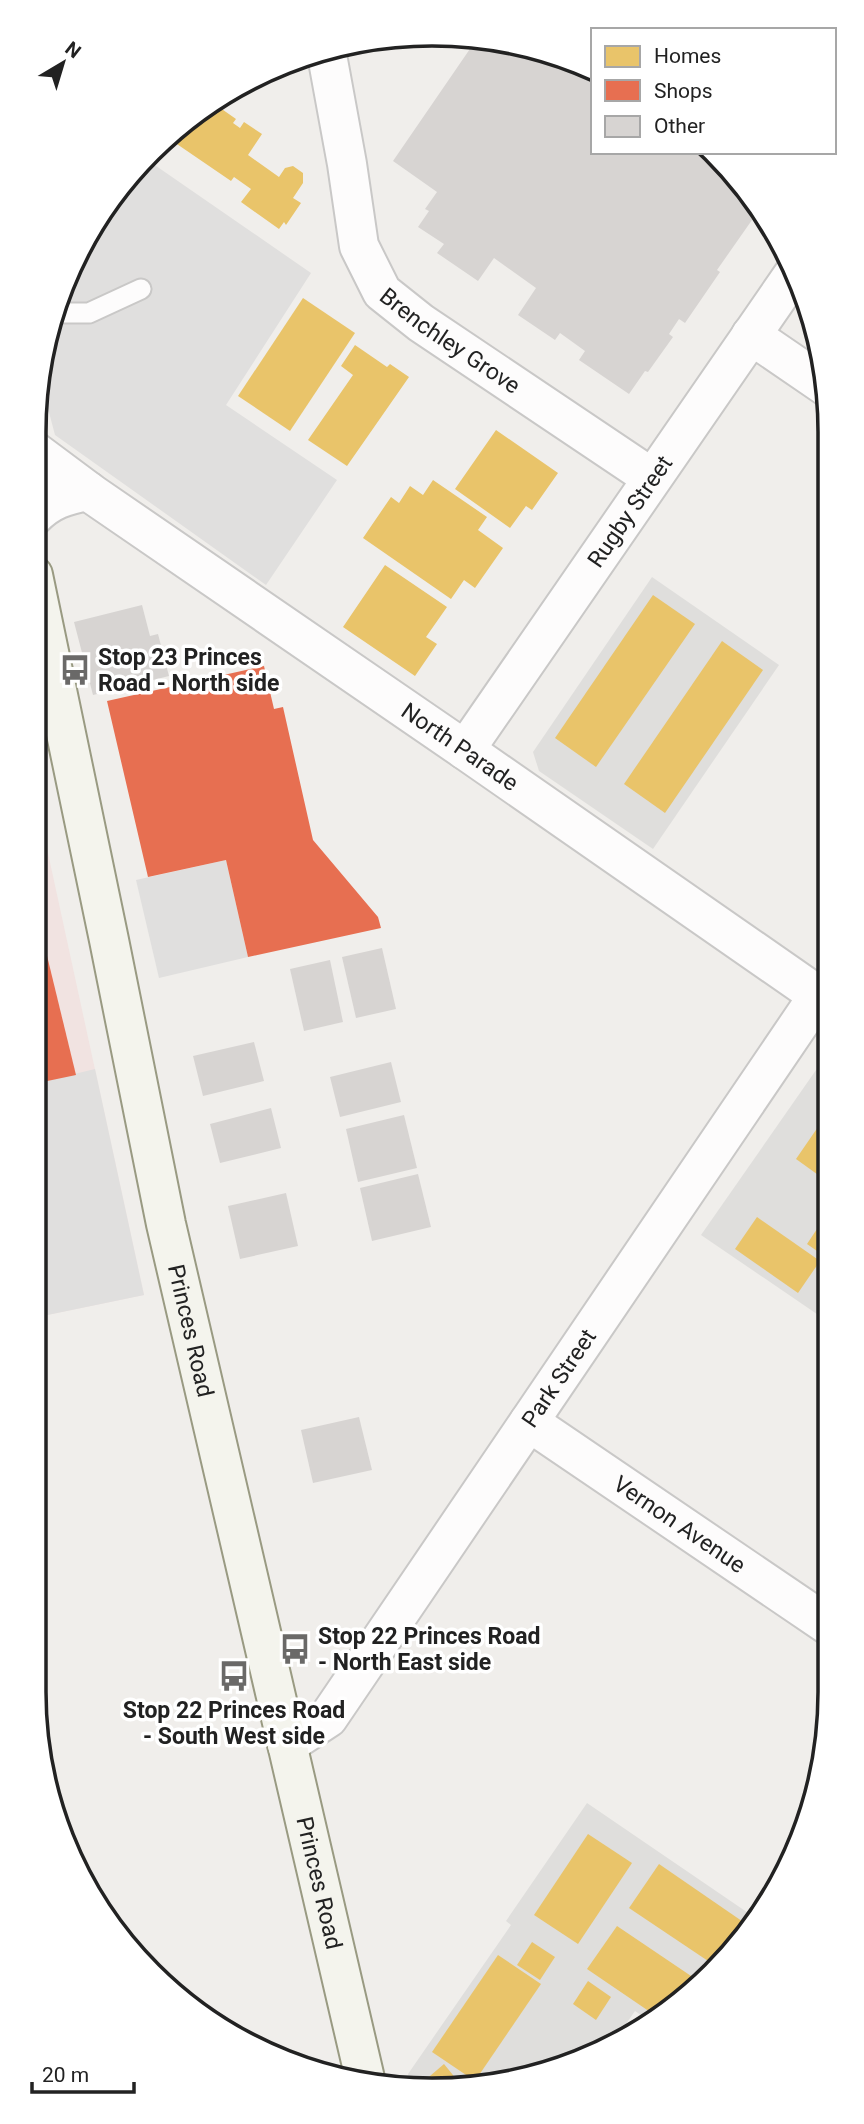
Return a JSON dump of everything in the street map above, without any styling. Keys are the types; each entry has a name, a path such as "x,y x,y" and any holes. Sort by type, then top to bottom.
{"street":[{"name":"Brenchley Grove","path":"328,60 359,246 382,292 421,323 652,478"},
{"name":"Rugby Street","path":"465,750 788,281"},
{"path":"751,335 814,378"},
{"name":"North Parade","path":"46,460 818,997"},
{"path":"46,505 68,495 88,491"},
{"name":"Princes Road","path":"46,637 166,1224 363,2072"},
{"name":"Park Street","path":"288,1745 326,1721 529,1422 818,1007"},
{"name":"Vernon Avenue","path":"529,1422 818,1618"}],"lane":[{"path":"65,313 89,313 141,289"}],"shaded area":[{"path":"154,164 311,273 226,405 337,480 266,585 55,435 47,403 53,357 66,308 97,239 125,197"},
{"path":"652,577 779,665 653,849 539,771 533,752"},
{"path":"46,844 144,1295 46,1315"},
{"path":"226,860 248,957 159,978 136,880"},
{"path":"818,1067 818,1315 701,1235"},
{"path":"95,1069 144,1295 46,1315 46,1081"},
{"path":"587,1803 749,1913 723,1947 687,1983 642,2016 635,2011 623,2028 603,2039 556,2058 507,2071 457,2078 409,2078 408,2074 511,1925 506,1921"}],"building: Homes":[{"path":"221,108 236,119 233,123 240,128 244,122 262,134 248,155 279,177 285,168 293,166 303,173 303,183 293,198 301,203 286,225 284,222 279,229 241,202 251,189 234,177 231,181 175,143"},
{"path":"303,298 355,333 290,431 238,396"},
{"path":"355,345 387,367 390,364 409,377 347,466 308,440 353,375 341,366"},
{"path":"496,430 558,473 532,510 526,506 510,528 455,489"},
{"path":"433,480 487,517 478,530 503,548 475,588 464,580 451,599 363,538 391,497 399,503 410,486 423,495"},
{"path":"385,565 447,607 426,637 437,644 415,676 343,627"},
{"path":"653,595 695,624 596,767 555,738"},
{"path":"722,641 763,670 665,813 624,784"},
{"path":"818,1127 818,1175 796,1159"},
{"path":"757,1217 818,1260 818,1264 798,1293 735,1249"},
{"path":"818,1228 818,1252 807,1244"},
{"path":"588,1834 632,1863 578,1944 534,1915"},
{"path":"659,1864 743,1922 709,1961 629,1908"},
{"path":"617,1926 693,1977 649,2011 587,1969"},
{"path":"532,1942 555,1957 540,1980 517,1965"},
{"path":"498,1955 541,1984 479,2075 469,2077 432,2052"},
{"path":"588,1981 611,1997 596,2020 573,2004"},
{"path":"444,2064 455,2078 432,2078 428,2078"}],"building: Shops":[{"path":"264,666 274,709 283,707 313,840 378,917 381,928 248,957 226,860 148,877 107,701"},
{"path":"46,952 76,1075 46,1081"}],"building: Other":[{"path":"471,48 482,49 532,59 591,80 591,154 700,154 723,177 754,218 717,270 720,272 685,323 679,319 669,334 673,337 629,394 579,360 585,351 560,333 555,340 518,315 536,288 494,258 478,281 437,253 444,244 418,227 429,211 425,209 437,192 393,161"},
{"path":"142,605 150,636 158,634 169,676 93,695 74,622"},
{"path":"382,948 396,1009 356,1018 342,957"},
{"path":"330,960 343,1022 304,1031 290,969"},
{"path":"254,1042 264,1081 203,1096 193,1056"},
{"path":"391,1062 401,1102 340,1117 330,1077"},
{"path":"271,1108 281,1148 220,1163 210,1124"},
{"path":"404,1115 417,1168 358,1182 346,1129"},
{"path":"418,1174 431,1227 372,1241 360,1188"},
{"path":"286,1193 298,1246 240,1259 228,1206"},
{"path":"359,1417 372,1470 313,1483 301,1430"}],"place":[{"name":"Stop 23 Princes Road - North side","path":"75,670"},
{"name":"Stop 22 Princes Road - North East side","path":"295,1649"},
{"name":"Stop 22 Princes Road - South West side","path":"234,1676"}]}
